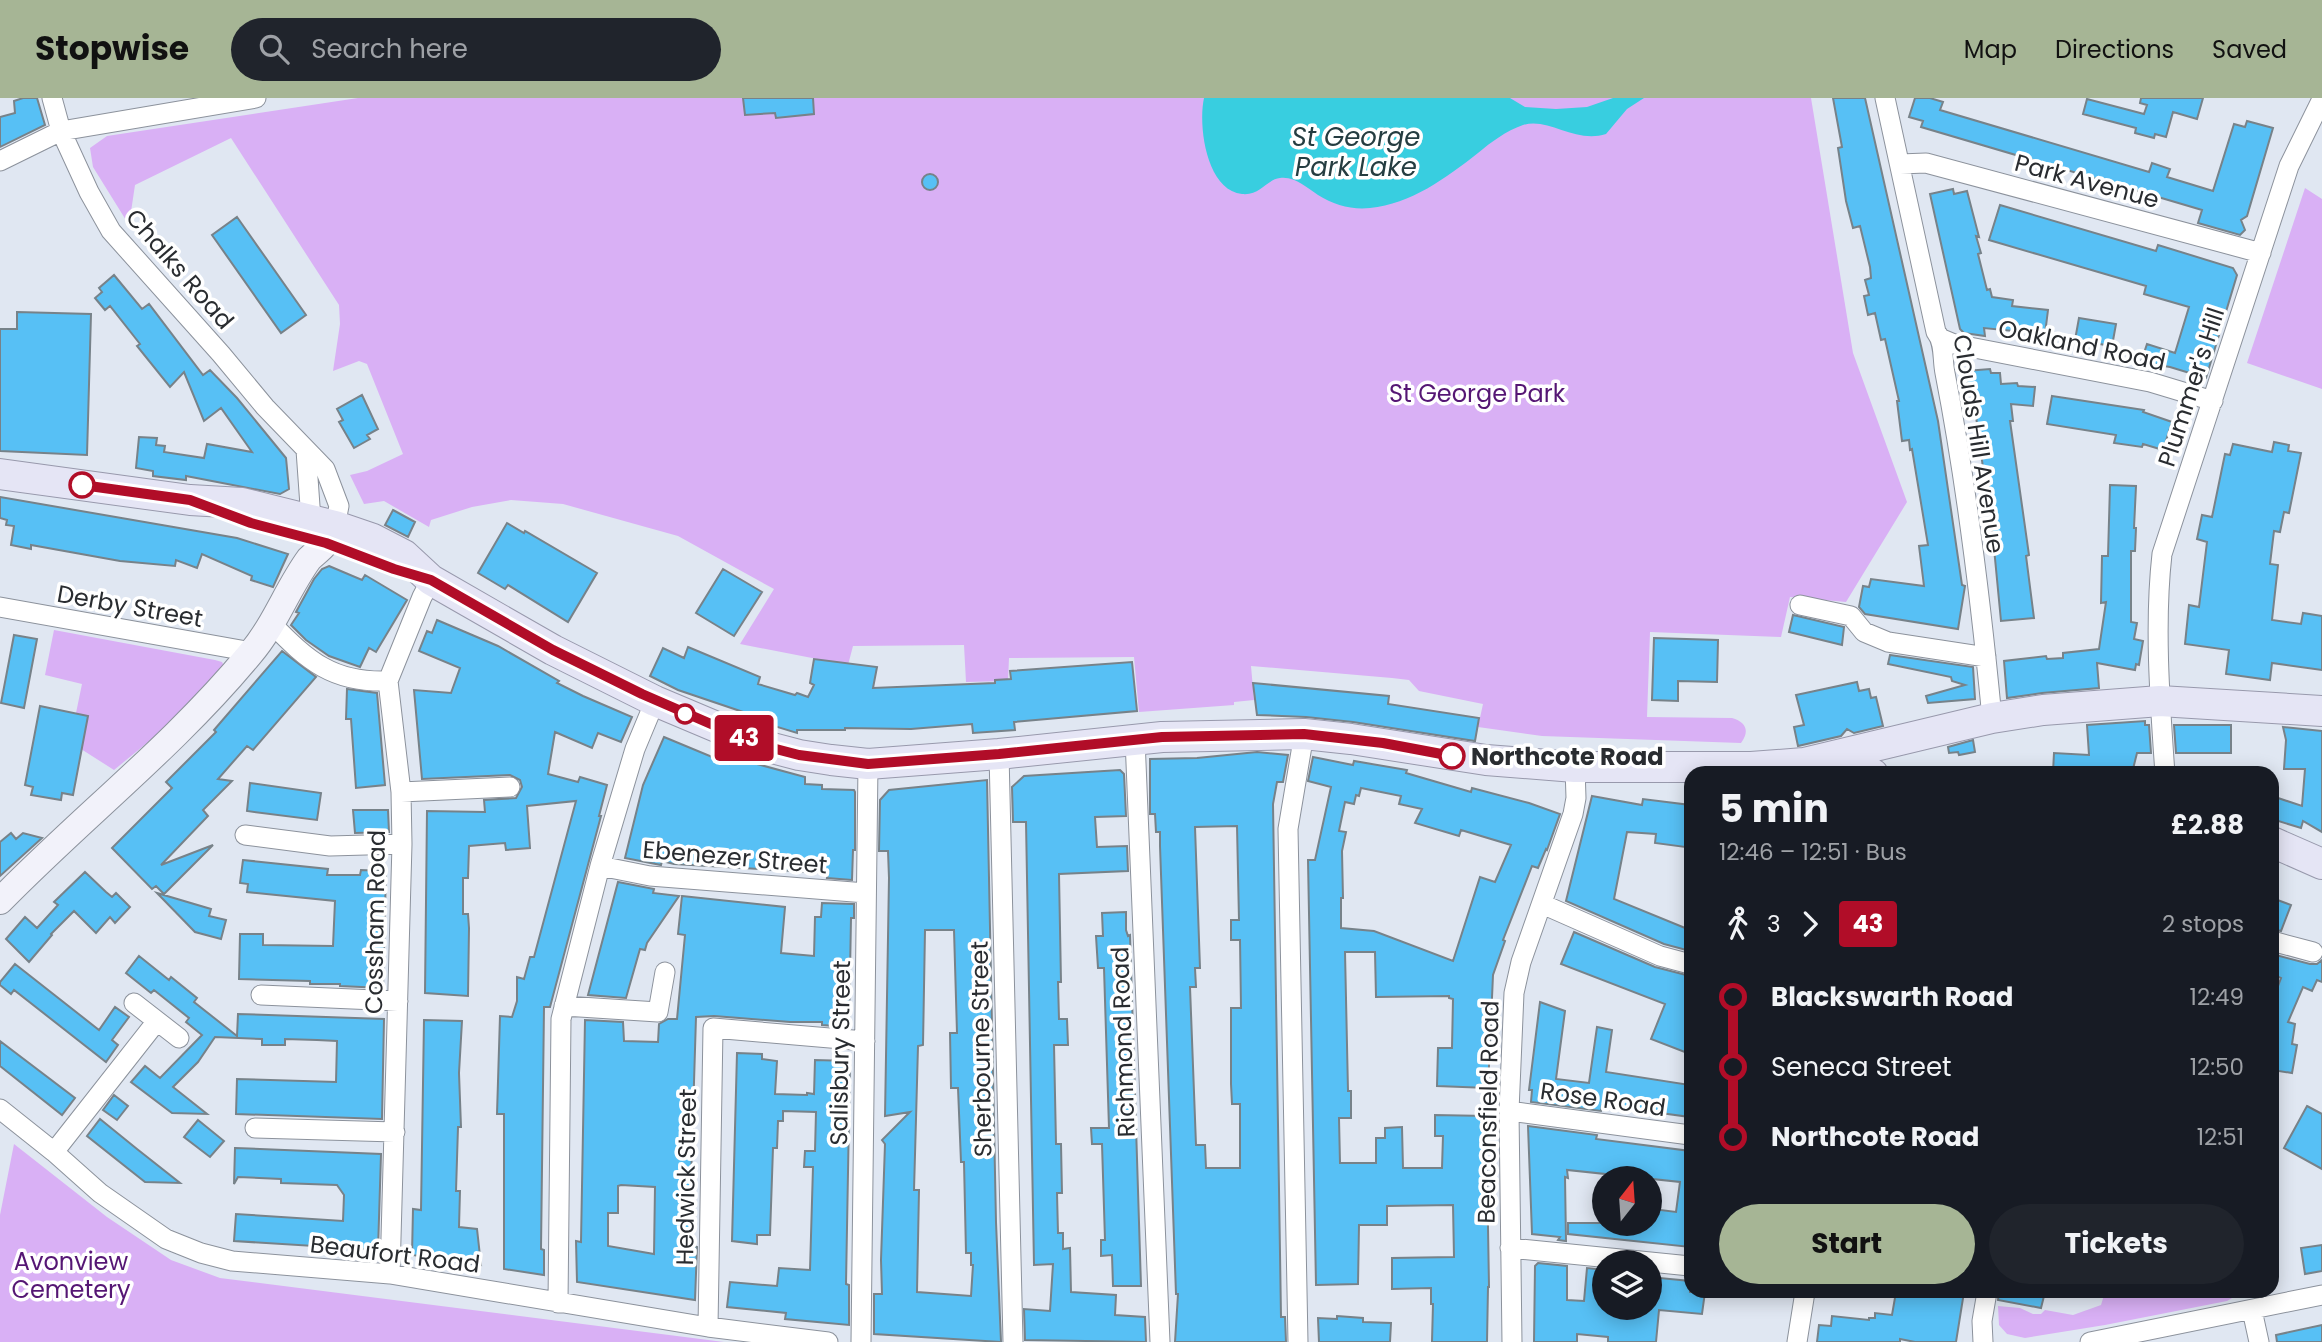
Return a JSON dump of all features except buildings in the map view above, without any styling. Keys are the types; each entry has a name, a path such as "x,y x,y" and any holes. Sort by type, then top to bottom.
{"main road":[{"path":"0,474 190,500 251,523 319,537 373,539 404,555 431,580 553,650 655,701 757,744 814,758 868,764 999,754 1135,739 1225,734 1304,734 1486,760 1575,767 1684,767"},
{"path":"1764,766 1804,763 1992,718 2043,710 2160,701 2322,711"},
{"path":"1887,766 1904,738"},
{"path":"1804,763 1823,766"},
{"path":"2279,845 2322,864"}],"street":[{"name":"Chalks Road","path":"52,98 61,131 89,192 111,231 265,407 326,469 339,506 319,537"},
{"path":"0,161 61,131 200,102 256,98"},
{"name":"Clouds Hill Avenue","path":"1885,98 1936,332 1942,339 1942,361 1955,425 1992,718"},
{"name":"Plummer's Hill","path":"2164,766 2160,701 2162,554 2289,166 2322,99"},
{"name":"Park Avenue","path":"1900,164 1926,163 2261,253"},
{"name":"Oakland Road","path":"1942,339 1954,344 2150,382 2213,401"},
{"path":"0,901 168,742 252,652 272,624 319,537 306,450"},
{"name":"Cossham Road","path":"390,1274 402,844 401,792 388,681 431,580"},
{"path":"1800,605 1851,616 1864,632 1888,642 1986,657"},
{"name":"Derby Street","path":"0,607 144,635 252,652"},
{"path":"272,624 299,652 326,669 360,679 388,681"},
{"path":"558,1303 560,1032 564,1006 600,866 635,749 655,701"},
{"path":"1298,1342 1288,829 1304,734"},
{"name":"Richmond Road","path":"1135,739 1160,1342"},
{"name":"Sherbourne Street","path":"999,754 1013,1342"},
{"name":"Salisbury Street","path":"861,1342 868,764"},
{"name":"Beaconsfield Road","path":"1512,1342 1509,1111 1514,993 1521,962 1575,804 1575,767"},
{"path":"401,792 510,787"},
{"path":"244,835 330,846 402,844"},
{"name":"Ebenezer Street","path":"600,866 650,876 866,893"},
{"path":"1542,904 1660,956 1684,962"},
{"path":"2279,944 2313,952"},
{"path":"564,1006 658,1013 665,972"},
{"path":"261,995 398,1001"},
{"path":"134,1003 179,1038"},
{"path":"54,1152 157,1021"},
{"name":"Hedwick Street","path":"708,1327 713,1028 865,1041"},
{"name":"Beaufort Road","path":"0,1109 54,1152 100,1194 166,1239 201,1253 232,1261 390,1274 708,1327 828,1342"},
{"name":"Rose Road","path":"1509,1111 1684,1134"},
{"path":"255,1128 395,1132"},
{"path":"1510,1248 1684,1265"},
{"path":"2090,1342 2322,1295"},
{"path":"1797,1342 1804,1298"},
{"path":"1983,1342 1982,1321 1986,1298"},
{"path":"2252,1310 2259,1342"}],"green space":[{"name":"St George Park","path":"358,98 1811,98 1853,353 1907,502 1846,602 1790,597 1781,637 1650,632 1647,717 1732,718 1745,727 1741,743 1542,736 1478,727 1483,704 1419,691 1409,680 1392,678 1251,666 1254,700 1234,702 1234,705 1139,712 1134,657 1009,658 1008,681 966,682 964,645 853,646 848,665 740,644 774,589 678,536 563,504 511,500 472,507 431,520 429,527 384,501 364,504 350,475 367,471 403,454 367,364 359,361 333,371 340,324 339,305 231,138 135,185 129,225 93,167 90,148 107,136"},
{"path":"2305,188 2322,199 2322,389 2247,363"},
{"path":"54,630 215,660 222,662 224,666 153,738 114,770 81,749 88,716 76,713 82,684 45,675"},
{"name":"Avonview Cemetery","path":"14,1144 107,1217 171,1260 220,1278 724,1342 0,1342 0,1215"},
{"path":"2103,1298 2232,1298 2105,1325 2025,1338 2007,1334 1999,1325 1998,1306 2020,1308 2033,1314 2041,1314 2045,1310 2073,1315 2101,1305"}],"water":[{"name":"St George Park Lake","path":"1204,98 1510,98 1525,107 1556,109 1587,107 1613,98 1644,98 1627,109 1606,134 1584,136 1543,124 1523,125 1499,137 1453,172 1414,195 1385,206 1363,208 1330,202 1300,183 1285,178 1275,179 1248,194 1230,190 1220,181 1207,155 1202,124"}],"bus line":[{"name":"43","path":"82,485 190,500 251,523 326,543 431,580 553,650 642,694 757,744 799,755 868,764 1162,737 1304,734 1383,743 1452,756"}],"place":[{"name":"Northcote Road","path":"1452,756"}]}
